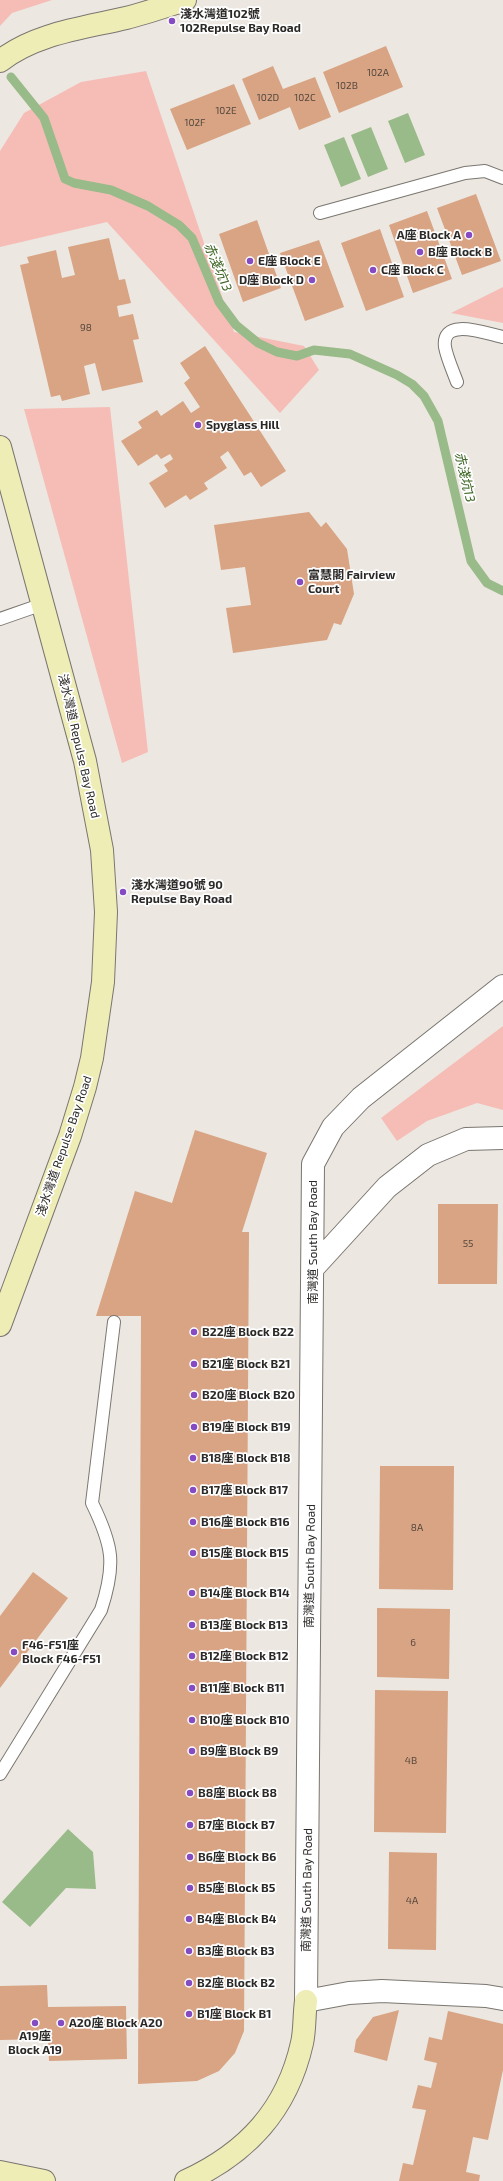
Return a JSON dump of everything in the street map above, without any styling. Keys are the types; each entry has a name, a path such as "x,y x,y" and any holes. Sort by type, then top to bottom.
{"main road":[{"path":"0,61 13,52 60,33 129,18 185,0"},
{"name":"淺水灣道 Repulse Bay Road","path":"0,446 78,731 97,820 105,881 105,945 97,1030 85,1087 70,1136 6,1292 0,1325"},
{"name":"南灣道 South Bay Road","path":"186,2181 208,2171 231,2156 260,2129 281,2100 294,2073 302,2042 306,2001"},
{"path":"0,2172 44,2181"}],"street":[{"name":"南灣道 South Bay Road","path":"306,2001 313,1164 333,1127 361,1098 503,986"},
{"path":"313,1268 388,1187 428,1155 466,1139 503,1138"},
{"path":"306,2001 349,1994 382,1991 497,1994"}],"lane":[{"path":"320,213 465,173 485,171 503,178"},
{"path":"457,382 445,347 445,337 450,331 458,327 503,337"},
{"path":"0,619 43,604"},
{"path":"0,1774 101,1610 109,1583 111,1556 105,1528 92,1504 114,1322"}],"shaded area":[{"path":"0,0 52,0 12,13 0,26"},
{"path":"146,71 234,332 304,346 319,370 280,413 107,222 0,247 0,151 24,113 81,82"},
{"path":"408,113 425,155 405,163 388,121"},
{"path":"371,127 388,169 368,177 351,135"},
{"path":"344,137 361,179 341,187 324,145"},
{"path":"503,287 503,323 451,313"},
{"path":"110,407 148,752 122,763 24,409"},
{"path":"503,1026 503,1110 477,1103 427,1121 397,1141 381,1118"},
{"path":"68,1829 93,1852 96,1889 66,1888 30,1927 2,1902"}],"building":[{"path":"386,46 403,87 339,113 323,72"},
{"path":"273,66 283,89 315,77 331,117 299,130 290,107 259,120 242,79"},
{"path":"234,84 251,124 187,150 170,109"},
{"name":"A座 Block A","path":"476,194 501,261 462,275 437,208"},
{"name":"B座 Block B","path":"427,211 452,279 413,293 389,225"},
{"name":"E座 Block E","path":"257,220 281,288 243,302 219,234"},
{"name":"C座 Block C","path":"380,229 404,297 366,311 341,243"},
{"path":"109,238 119,280 125,279 131,303 117,306 119,317 133,314 139,339 133,340 143,382 102,391 95,363 84,366 90,394 62,401 60,395 51,397 20,265 29,263 27,257 56,250 62,278 75,275 68,247"},
{"name":"D座 Block D","path":"319,240 344,307 305,321 280,253"},
{"name":"Spyglass Hill","path":"205,346 286,471 261,487 251,472 244,476 228,451 220,457 227,468 204,483 208,489 190,500 186,495 165,508 149,483 168,471 164,465 173,459 170,454 161,459 157,454 138,466 121,441 142,428 138,422 157,410 161,416 183,401 191,413 200,407 184,383 190,378 180,363"},
{"name":"富慧閣 Fairview Court","path":"309,512 321,527 326,522 347,549 354,594 341,625 334,623 327,640 233,653 226,608 251,605 245,567 221,570 214,525"},
{"path":"195,1130 267,1153 242,1232 249,1232 244,2031 235,2053 219,2071 197,2081 138,2084 141,1316 96,1316 135,1191 172,1203"},
{"path":"438,1204 498,1204 497,1284 438,1284"},
{"path":"380,1466 454,1466 453,1590 379,1589"},
{"name":"F46-F51座 Block F46-F51","path":"33,1572 68,1598 0,1688 0,1616"},
{"path":"377,1608 450,1609 449,1679 377,1677"},
{"path":"375,1690 448,1691 446,1833 374,1832"},
{"path":"389,1852 437,1853 436,1950 388,1949"},
{"path":"47,1985 48,2007 126,2006 127,2059 49,2061 48,2039 0,2040 0,1986"},
{"path":"399,2010 387,2061 354,2052 356,2040 373,2017"},
{"path":"448,2011 503,2024 503,2070 488,2140 473,2137 466,2172 480,2175 479,2181 399,2181 403,2163 413,2165 426,2110 412,2108 418,2085 431,2088 437,2063 424,2060 429,2037 442,2040"}],"waterway":[{"name":"赤淺坑13","path":"11,77 44,118 65,179 74,183 111,190 148,206 179,225 192,238 219,302 236,325 258,343 277,352 297,356 314,350 350,354 397,375 412,384 424,396 438,421 471,561 487,583 503,591"}],"place":[{"name":"淺水灣道102號 102Repulse Bay Road","path":"172,21"},
{"name":"A座 Block A","path":"469,235"},
{"name":"B座 Block B","path":"420,252"},
{"name":"E座 Block E","path":"250,261"},
{"name":"C座 Block C","path":"373,270"},
{"name":"D座 Block D","path":"312,280"},
{"name":"Spyglass Hill","path":"198,425"},
{"name":"富慧閣 Fairview Court","path":"300,582"},
{"name":"淺水灣道90號 90 Repulse Bay Road","path":"123,892"},
{"name":"B22座 Block B22","path":"194,1332"},
{"name":"B21座 Block B21","path":"194,1364"},
{"name":"B20座 Block B20","path":"194,1395"},
{"name":"B19座 Block B19","path":"194,1427"},
{"name":"B18座 Block B18","path":"193,1458"},
{"name":"B17座 Block B17","path":"193,1490"},
{"name":"B16座 Block B16","path":"193,1522"},
{"name":"B15座 Block B15","path":"193,1553"},
{"name":"B14座 Block B14","path":"192,1593"},
{"name":"B13座 Block B13","path":"192,1625"},
{"name":"F46-F51座 Block F46-F51","path":"14,1652"},
{"name":"B12座 Block B12","path":"192,1656"},
{"name":"B11座 Block B11","path":"192,1688"},
{"name":"B10座 Block B10","path":"192,1720"},
{"name":"B9座 Block B9","path":"192,1751"},
{"name":"B8座 Block B8","path":"190,1793"},
{"name":"B7座 Block B7","path":"190,1825"},
{"name":"B6座 Block B6","path":"190,1857"},
{"name":"B5座 Block B5","path":"190,1888"},
{"name":"B4座 Block B4","path":"189,1919"},
{"name":"B3座 Block B3","path":"189,1951"},
{"name":"B2座 Block B2","path":"189,1983"},
{"name":"B1座 Block B1","path":"189,2014"},
{"name":"A19座 Block A19","path":"35,2023"},
{"name":"A20座 Block A20","path":"61,2023"}]}
